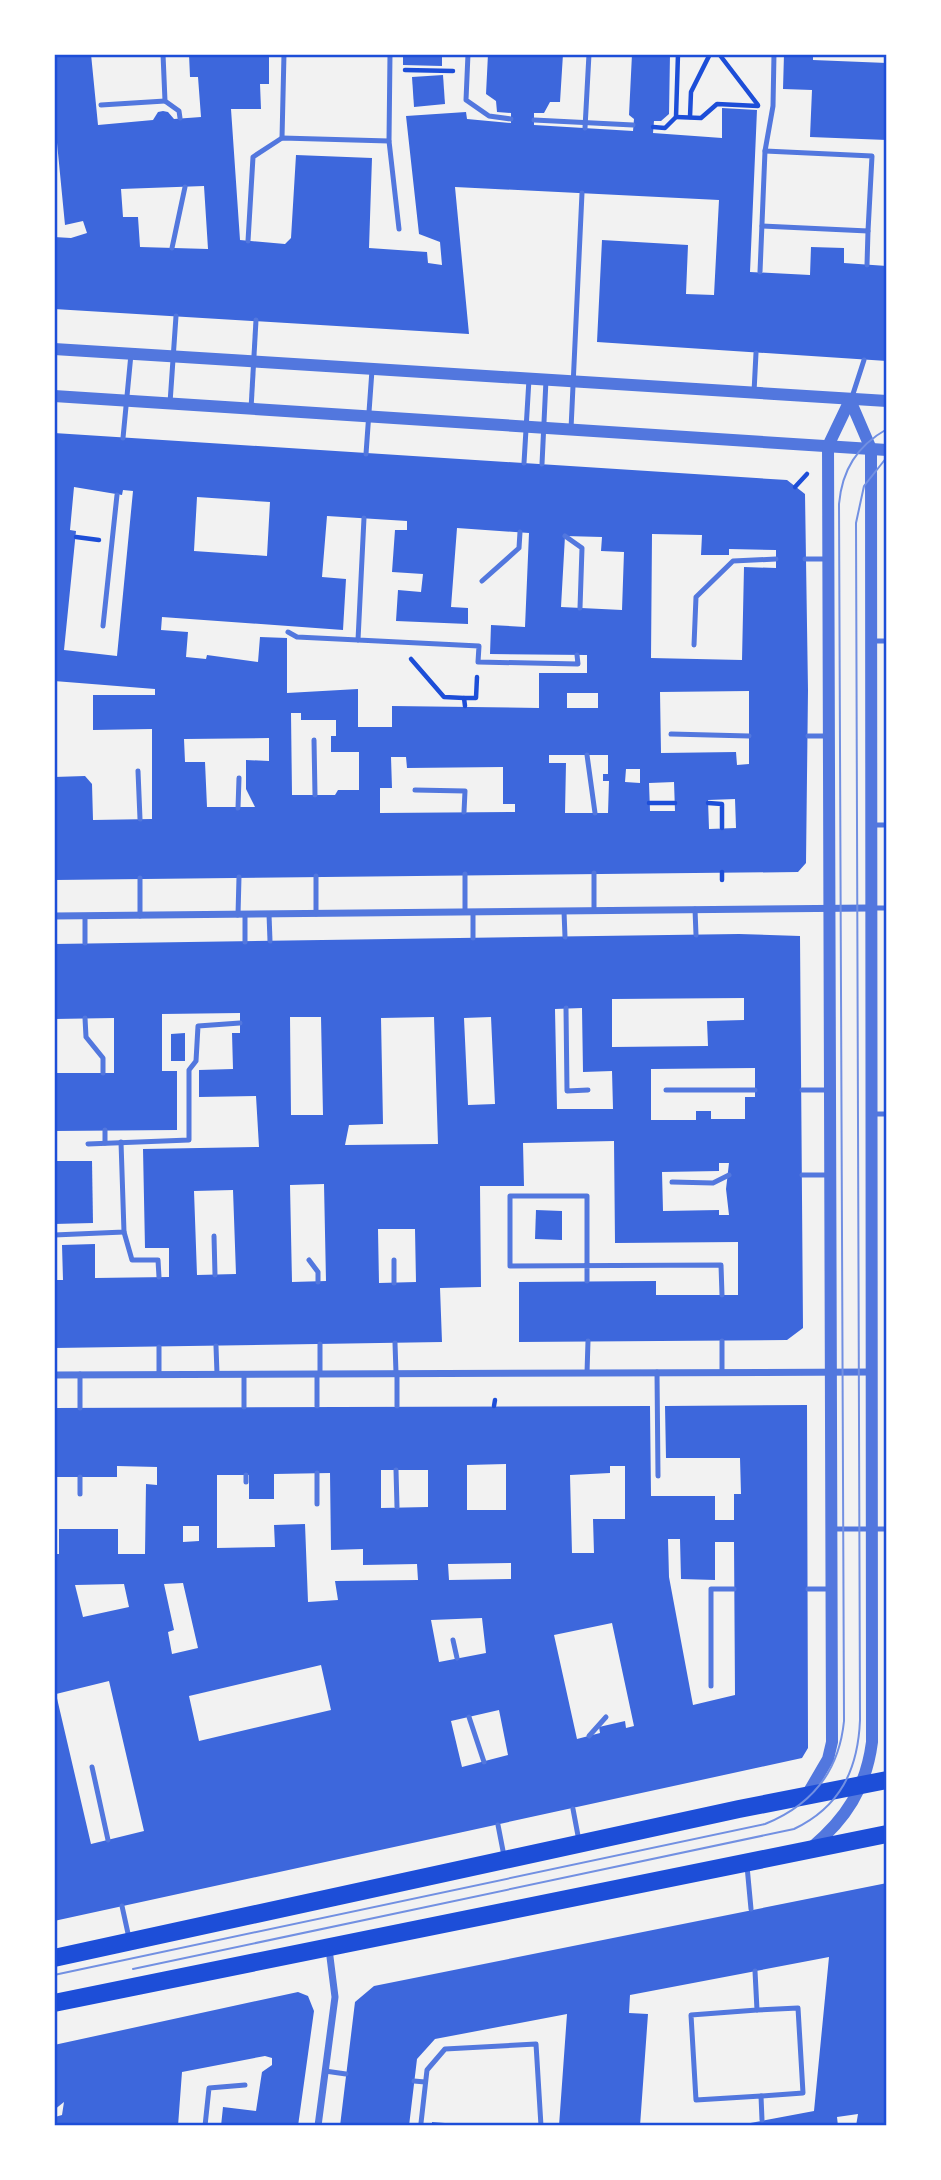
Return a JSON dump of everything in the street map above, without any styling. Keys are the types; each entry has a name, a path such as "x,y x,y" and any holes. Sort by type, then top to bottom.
{"main road":[{"path":"54,1958 505,1859 887,1780"},
{"path":"54,2003 887,1834"}],"street":[{"path":"54,349 887,401"},
{"path":"54,396 887,450"},
{"path":"807,1795 828,1759 832,1742 828,446 850,400"},
{"path":"809,1849 832,1830 850,1808 862,1785 872,1742 880,1529 872,1372 869,908 871,449 850,400"},
{"path":"54,916 869,908"},
{"path":"54,1374 872,1372"},
{"path":"318,2126 335,1997 329,1948"}],"lane":[{"path":"163,54 165,101"},
{"path":"282,138 284,54"},
{"path":"390,54 389,141 399,229"},
{"path":"468,54 466,100 489,116 511,118"},
{"path":"585,125 589,54"},
{"path":"760,272 765,151 773,106 774,54"},
{"path":"101,105 165,101 179,111 180,118"},
{"path":"534,120 585,125 633,125"},
{"path":"248,241 253,157 282,138 389,141"},
{"path":"765,151 872,156 867,265"},
{"path":"172,248 185,187"},
{"path":"571,429 582,194"},
{"path":"54,196 54,217"},
{"path":"762,226 868,231"},
{"path":"170,403 176,316"},
{"path":"251,408 257,320"},
{"path":"754,394 756,353"},
{"path":"123,438 131,354"},
{"path":"850,400 864,360"},
{"path":"366,454 372,370"},
{"path":"524,463 528,379"},
{"path":"542,464 546,380"},
{"path":"103,626 117,495"},
{"path":"358,640 363,518"},
{"path":"482,581 519,548 520,532"},
{"path":"565,536 582,548 580,608"},
{"path":"694,645 696,597 733,561 776,559"},
{"path":"805,559 828,559"},
{"path":"288,632 297,637 479,646 478,662 578,664 577,656"},
{"path":"870,641 887,641"},
{"path":"671,734 749,736"},
{"path":"808,736 828,736"},
{"path":"314,740 315,795"},
{"path":"587,755 595,813"},
{"path":"138,771 140,819"},
{"path":"238,808 239,778"},
{"path":"415,790 465,791 464,812"},
{"path":"869,825 887,825"},
{"path":"594,873 594,911"},
{"path":"465,874 474,938"},
{"path":"316,876 316,914"},
{"path":"239,877 245,942"},
{"path":"140,878 141,916"},
{"path":"869,908 887,908"},
{"path":"695,909 696,935"},
{"path":"564,911 565,937"},
{"path":"269,914 270,942"},
{"path":"85,916 85,943"},
{"path":"566,1009 567,1091 588,1090"},
{"path":"85,1018 86,1037 103,1058 103,1073"},
{"path":"88,1144 189,1140 189,1070 196,1061 198,1026 240,1023"},
{"path":"666,1090 755,1090"},
{"path":"802,1090 830,1090"},
{"path":"870,1114 887,1114"},
{"path":"105,1130 105,1143"},
{"path":"121,1142 124,1232 132,1260 158,1260 159,1277"},
{"path":"671,1182 713,1183 729,1175"},
{"path":"802,1175 830,1175"},
{"path":"587,1281 587,1266 587,1196 510,1196 510,1266 587,1266 721,1265 722,1295"},
{"path":"54,1235 124,1232"},
{"path":"214,1236 215,1275"},
{"path":"309,1260 318,1272 318,1282"},
{"path":"394,1260 394,1283"},
{"path":"587,1373 588,1341"},
{"path":"722,1341 722,1372"},
{"path":"395,1343 397,1406"},
{"path":"317,1406 320,1344"},
{"path":"216,1346 217,1374"},
{"path":"159,1347 159,1374"},
{"path":"657,1372 658,1476"},
{"path":"80,1374 80,1408"},
{"path":"244,1374 244,1407"},
{"path":"396,1470 397,1507"},
{"path":"317,1473 317,1504"},
{"path":"80,1477 80,1494"},
{"path":"831,1529 880,1529"},
{"path":"711,1686 710,1589 734,1589"},
{"path":"808,1589 831,1589"},
{"path":"453,1640 457,1658"},
{"path":"469,1717 484,1762"},
{"path":"589,1736 606,1717"},
{"path":"92,1767 108,1840"},
{"path":"573,1809 580,1844"},
{"path":"498,1825 505,1859"},
{"path":"746,1863 751,1909"},
{"path":"122,1906 130,1941"},
{"path":"755,1971 757,2010"},
{"path":"798,2008 803,2093 761,2096 696,2100 691,2015 798,2008"},
{"path":"421,2123 427,2070 445,2049 536,2044 541,2126"},
{"path":"325,2071 346,2074"},
{"path":"414,2081 425,2082"},
{"path":"205,2126 209,2088 245,2085"},
{"path":"761,2096 762,2120"}],"path":[{"path":"653,127 665,128 676,117 678,54"},
{"path":"690,117 691,92 710,54"},
{"path":"719,54 758,106"},
{"path":"390,70 468,72"},
{"path":"676,117 701,118 717,104 773,106"},
{"path":"796,487 807,474"},
{"path":"397,642 444,698 477,698 478,662"},
{"path":"464,698 465,706"},
{"path":"649,803 675,803"},
{"path":"708,803 723,804 722,828"},
{"path":"722,872 722,880"}],"building":[{"path":"54,54 91,54 98,125 153,120 158,112 163,111 168,112 174,119 201,117 198,77 190,77 189,54 269,54 269,84 260,84 261,109 231,109 240,240 285,244 291,238 296,155 372,158 369,248 427,252 428,263 442,265 440,242 419,234 406,116 466,112 467,119 511,123 511,113 497,112 496,101 486,94 488,54 563,54 560,102 550,102 544,113 534,113 534,125 633,131 634,119 629,115 632,54 670,54 669,114 661,121 654,121 653,133 722,138 722,108 757,110 750,272 810,275 811,247 844,248 844,263 887,266 887,361 597,342 602,240 688,245 686,294 714,295 719,200 455,187 469,334 54,309 54,237 71,238 87,233 83,221 65,225 54,112","holes":["204,186 208,249 140,247 138,217 123,217 121,189"]},
{"path":"403,54 442,54 442,66 403,65"},
{"path":"784,54 813,54 813,60 887,63 887,140 810,137 812,90 783,89"},
{"path":"443,75 445,104 414,107 412,77"},
{"path":"54,433 787,480 805,494 808,690 806,863 798,872 54,880 54,777 85,776 92,784 93,820 152,819 152,729 93,730 93,695 155,695 155,689 54,681","holes":["74,487 122,495 123,490 133,491 117,656 64,650 76,531 70,530","197,497 270,502 267,556 194,551","327,516 407,521 407,530 395,530 392,572 423,574 421,592 398,590 396,621 468,624 468,608 451,607 457,528 529,533 525,627 491,625 490,654 587,655 587,673 539,673 539,708 392,706 392,727 358,727 358,689 287,693 287,638 260,637 258,662 207,655 206,659 186,657 188,632 161,630 162,617 343,630 346,579 322,577","652,534 702,535 701,555 729,555 729,549 776,550 776,568 744,567 742,660 651,658","565,536 602,537 601,551 624,552 622,610 561,607","749,691 749,764 737,765 736,752 661,753 660,692","567,693 598,693 598,708 567,708","291,713 301,713 301,720 336,720 336,736 331,736 331,752 359,752 359,790 338,790 335,795 292,795","269,738 269,761 246,760 246,789 255,807 207,807 205,762 185,762 184,739","549,755 608,755 608,774 603,774 603,781 609,781 608,813 565,813 566,763 549,763","391,757 406,757 407,768 503,767 503,804 515,804 515,812 380,813 380,788 392,788","626,769 640,769 640,783 625,782","674,782 675,811 650,811 649,783","735,799 736,828 709,829 708,800"]},
{"path":"739,934 800,936 803,1328 787,1340 519,1342 519,1282 656,1281 656,1295 738,1295 738,1242 615,1243 614,1141 523,1143 524,1186 480,1186 481,1287 440,1288 442,1342 54,1348 54,1280 63,1280 62,1245 95,1244 95,1278 169,1277 169,1248 145,1248 143,1149 259,1147 256,1096 199,1097 199,1070 233,1069 232,1033 240,1033 240,1013 162,1014 162,1071 177,1071 177,1130 54,1131 54,1073 114,1073 114,1018 54,1019 54,944","holes":["744,998 744,1020 707,1021 708,1046 612,1047 612,999","582,1008 583,1072 612,1071 613,1109 557,1109 555,1009","290,1017 321,1017 323,1115 291,1115","434,1017 438,1144 345,1145 349,1125 383,1124 381,1018","491,1017 495,1104 468,1105 464,1018","755,1068 755,1097 745,1097 745,1119 711,1119 711,1111 696,1111 696,1120 651,1120 651,1069","719,1163 729,1163 726,1189 729,1215 719,1215 719,1210 663,1211 662,1172 719,1171","324,1184 326,1281 292,1282 290,1185","233,1190 236,1274 197,1275 194,1191","378,1229 415,1229 416,1282 379,1283"]},
{"path":"185,1033 185,1061 171,1061 171,1034"},
{"path":"54,1161 92,1161 93,1223 54,1224"},
{"path":"536,1210 562,1211 562,1240 535,1239"},
{"path":"807,1405 808,1748 802,1758 54,1921 54,1554 59,1554 59,1529 118,1529 118,1554 145,1554 146,1484 157,1485 157,1467 117,1466 117,1477 54,1477 54,1408 650,1406 651,1496 715,1496 715,1520 734,1520 734,1494 741,1494 740,1458 666,1458 665,1406","holes":["506,1464 506,1510 467,1510 467,1465","610,1466 625,1466 625,1519 593,1519 594,1553 572,1553 570,1475 610,1473","381,1470 428,1470 428,1507 381,1508","330,1473 331,1550 363,1549 363,1565 417,1564 418,1580 335,1581 338,1600 308,1602 305,1524 274,1525 275,1547 217,1548 217,1475 249,1475 249,1499 274,1499 274,1474","183,1526 199,1526 199,1541 183,1542","668,1539 680,1539 681,1579 715,1580 715,1542 734,1542 735,1695 693,1705 669,1577","511,1563 511,1579 449,1580 448,1564","183,1583 198,1648 172,1654 168,1632 174,1630 164,1584","124,1584 129,1607 83,1617 75,1585","482,1618 486,1653 439,1662 431,1620","612,1623 634,1726 626,1728 625,1721 599,1727 600,1733 577,1739 554,1635","321,1665 331,1710 199,1741 189,1696","109,1681 144,1831 91,1844 56,1694","499,1710 508,1755 462,1767 451,1721"]},
{"path":"887,1883 887,2126 856,2126 858,2114 837,2117 838,2126 734,2126 814,2111 829,1957 630,1995 629,2013 648,2014 640,2126 559,2126 567,2014 435,2039 417,2059 409,2126 340,2126 355,2002 374,1986"},
{"path":"298,1992 308,1996 314,2011 298,2126 221,2126 223,2107 256,2111 262,2072 272,2065 272,2058 265,2056 182,2072 178,2126 54,2126 55,2117 62,2115 64,2102 54,2110 54,2045"},
{"path":"432,2122 458,2124 432,2126"}],"tram line":[{"path":"54,1975 765,1824 809,1797 829,1771 836,1756 844,1721 839,504 844,480 853,460 867,443 887,429"},
{"path":"133,1969 794,1829 823,1810 844,1785 855,1755 860,1720 856,523 864,486 887,457"}]}
